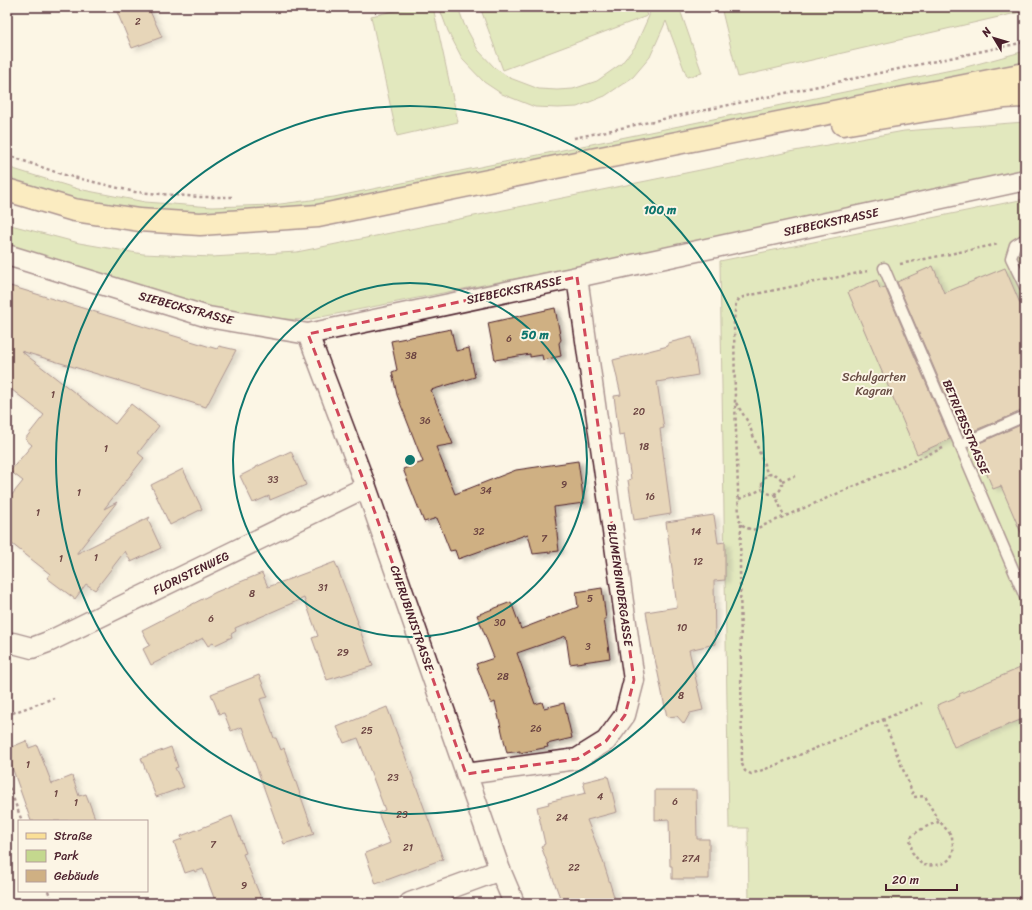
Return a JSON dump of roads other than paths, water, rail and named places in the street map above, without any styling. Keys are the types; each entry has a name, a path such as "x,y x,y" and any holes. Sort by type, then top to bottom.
{"main road":[{"path":"7,190 74,210 139,220 200,224 318,216 1025,74"},
{"path":"7,203 71,223 140,234 198,239 323,230 771,136 1005,97 1025,96"}],"street":[{"name":"SIEBECKSTRASSE","path":"7,255 208,317 308,334 1025,180"},
{"name":"BLUMENBINDERGASSE","path":"466,774 577,759 606,742 625,716 634,680 577,277"},
{"name":"CHERUBINISTRASSE","path":"308,334 366,487 500,870 514,903"},
{"name":"FLORISTENWEG","path":"13,643 32,648 48,642 366,487"},
{"path":"410,903 500,870"}],"lane":[{"path":"1025,239 1015,245 1011,258 1025,287"},
{"name":"BETRIEBSSTRASSE","path":"884,268 1025,597"},
{"path":"958,443 1025,416"}],"park label":[{"name":"Schulgarten Kagran","path":"874,384"}]}
